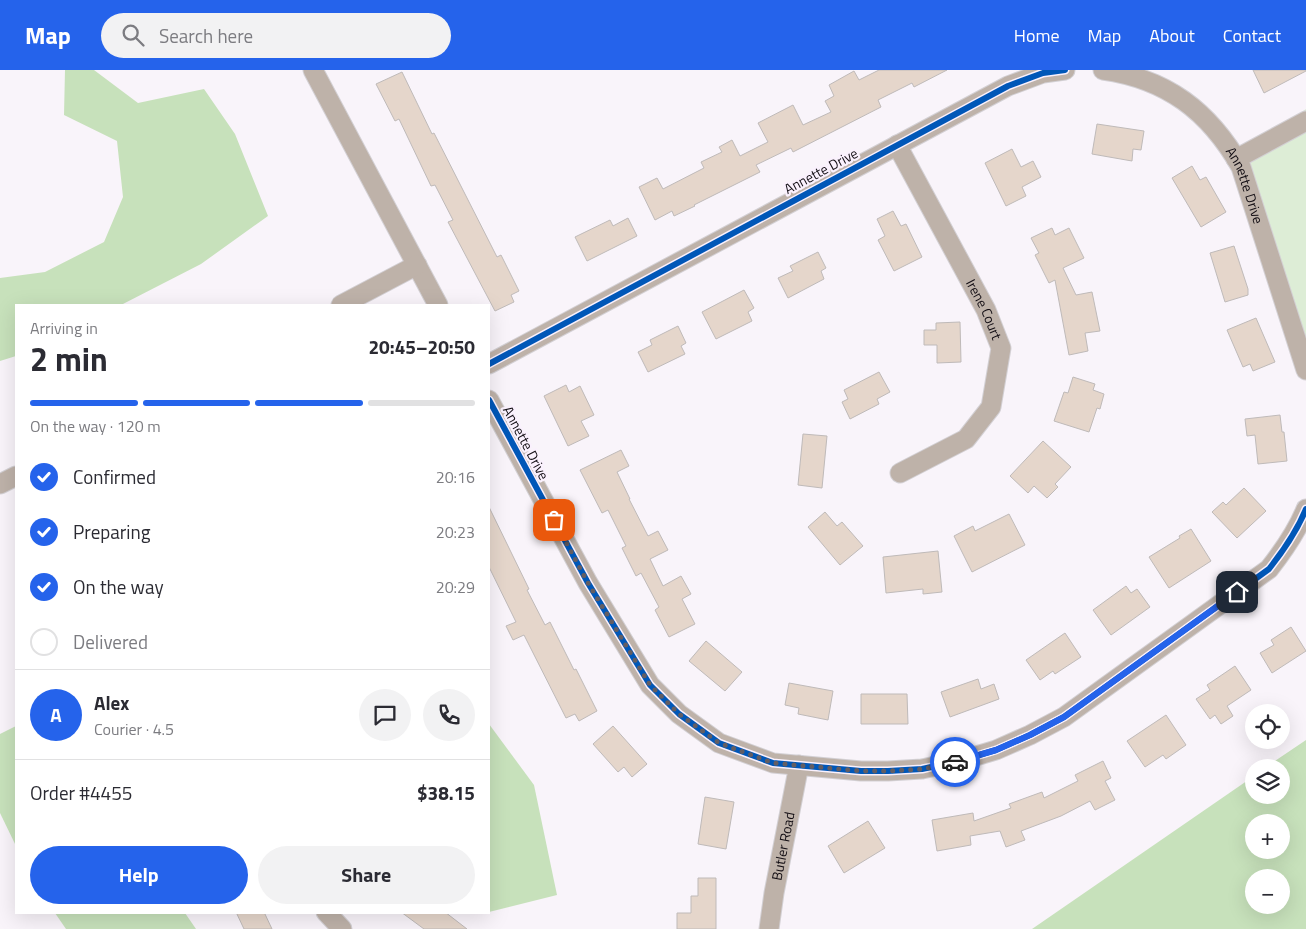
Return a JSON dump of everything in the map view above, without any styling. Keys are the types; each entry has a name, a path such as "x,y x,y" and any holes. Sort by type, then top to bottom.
{"street":[{"path":"313,70 437,304"},
{"name":"Annette Drive","path":"490,363 1008,86 1043,73 1064,70"},
{"name":"Annette Drive","path":"1102,70 1134,76 1168,90 1197,111 1223,138 1241,167 1306,370"},
{"path":"1236,160 1306,121"},
{"name":"Irene Court","path":"897,145 986,310 1001,348 991,407 966,439 900,474"},
{"path":"343,304 417,265"},
{"name":"Annette Drive","path":"490,402 588,583 650,685 679,714 719,743 773,763 876,771 922,769 968,759 996,750 1030,735 1064,717 1095,696 1269,569 1293,536 1306,509"},
{"path":"0,484 15,476"},
{"name":"Butler Road","path":"769,929 774,893 799,765"},
{"path":"328,914 342,929"}],"green space":[{"path":"65,70 94,70 138,103 204,89 235,134 268,216 201,264 123,304 15,304 15,356 0,361 0,278 45,272 104,242 123,197 117,141 64,115"},
{"path":"1306,109 1306,344 1241,155"},
{"path":"490,725 534,785 557,895 490,912"},
{"path":"15,726 15,844 0,813 0,734"},
{"path":"1306,740 1306,929 1032,929 1245,782 1245,804 1290,804 1290,759 1278,759"},
{"path":"56,914 186,914 196,929 66,929"}],"building":[{"path":"879,70 947,70 914,87 912,83 878,100 881,107 793,152 791,148 756,165 760,172 695,206 674,216 672,211 655,220 639,187 657,178 663,189 704,168 701,162 722,152 719,147 732,140 740,156 768,142 758,123 793,105 803,125 831,112 825,101 834,96 829,85 854,71 859,80"},
{"path":"1253,70 1306,70 1306,71 1264,93"},
{"path":"402,72 432,134 434,133 497,257 501,255 519,291 511,295 514,302 495,311 448,222 453,220 435,185 431,186 399,119 395,121 376,84"},
{"path":"1097,124 1144,131 1141,150 1133,149 1132,161 1092,154"},
{"path":"1012,149 1021,167 1033,161 1041,177 1022,187 1026,196 1006,206 985,163"},
{"path":"1192,166 1200,180 1206,177 1226,212 1201,227 1172,178"},
{"path":"893,211 901,226 906,224 922,257 894,271 878,240 885,236 877,219"},
{"path":"628,218 637,236 587,261 575,237 610,220 613,226"},
{"path":"1052,228 1055,235 1069,228 1084,258 1063,268 1076,295 1092,292 1100,331 1085,333 1088,351 1069,355 1055,280 1049,283 1035,255 1039,253 1031,238"},
{"path":"1234,246 1248,289 1248,295 1225,302 1210,253"},
{"path":"818,252 826,268 821,271 824,279 788,298 778,278 793,271 790,266"},
{"path":"744,290 754,308 748,312 752,321 716,339 702,312"},
{"path":"1256,318 1275,362 1253,371 1250,364 1243,367 1227,330"},
{"path":"960,322 961,362 937,363 937,345 924,345 924,330 936,330 936,323"},
{"path":"678,326 686,343 681,346 685,354 648,372 638,352 652,345 650,340"},
{"path":"879,372 890,392 877,399 879,404 850,419 842,402 848,399 844,390"},
{"path":"1073,377 1095,384 1093,390 1104,394 1100,409 1097,408 1089,432 1054,421 1064,392 1068,393"},
{"path":"566,385 569,392 580,386 594,415 581,421 589,436 568,446 544,396"},
{"path":"1280,415 1287,461 1258,464 1255,435 1247,436 1245,419"},
{"path":"803,434 827,436 822,488 798,485"},
{"path":"1043,441 1071,467 1055,484 1058,487 1047,498 1034,486 1028,493 1010,476"},
{"path":"621,450 629,466 617,472 629,499 648,536 658,531 668,550 650,559 663,586 681,576 691,594 682,599 695,624 669,637 655,610 659,607 641,573 636,576 622,548 626,546 608,510 602,513 580,470"},
{"path":"1244,488 1266,511 1237,538 1212,512 1223,502 1226,505"},
{"path":"490,509 545,625 550,622 597,711 579,721 575,714 566,718 524,635 513,640 506,626 516,622 490,569"},
{"path":"825,512 837,526 842,522 863,546 840,565 808,527"},
{"path":"1009,514 1025,545 972,572 954,536 973,526 975,531"},
{"path":"1191,529 1211,561 1169,588 1149,557"},
{"path":"938,551 942,592 923,594 923,589 886,593 883,557"},
{"path":"1126,586 1131,593 1137,589 1150,607 1111,635 1093,610"},
{"path":"1291,627 1306,651 1272,673 1260,653 1274,645 1271,640"},
{"path":"1065,633 1081,657 1055,674 1053,671 1040,680 1026,660"},
{"path":"706,641 742,672 725,691 689,661"},
{"path":"1235,666 1251,690 1227,706 1233,716 1221,724 1215,715 1210,719 1196,699 1210,690 1207,685"},
{"path":"978,679 981,689 994,684 999,699 950,717 941,692"},
{"path":"789,683 833,691 828,720 798,714 799,708 785,705"},
{"path":"861,694 907,694 908,724 861,724"},
{"path":"1166,715 1186,745 1166,759 1163,755 1145,767 1127,741"},
{"path":"613,726 647,764 632,777 624,767 618,772 593,744"},
{"path":"1103,761 1111,778 1105,781 1115,800 1095,810 1090,801 1061,816 1021,831 1025,840 1006,847 1000,831 970,836 971,845 937,851 932,820 973,813 974,821 1011,808 1009,804 1042,792 1044,798 1078,781 1075,775"},
{"path":"705,797 734,802 726,849 698,844"},
{"path":"868,821 885,848 844,873 828,846"},
{"path":"698,878 716,878 716,929 677,929 677,913 691,913 691,896 698,896"},
{"path":"237,914 265,914 272,929 244,929"},
{"path":"404,914 448,914 467,929 424,929"}],"cycle path":[{"path":"490,363 1008,86 1043,73 1065,70"},
{"path":"490,402 588,583 650,685 679,714 719,743 773,763 861,771 922,769 996,750 1030,735 1064,717 1269,569 1290,540 1306,509"}],"way so far":[{"path":"554,520 588,583 650,685 679,714 719,743 773,763 861,771 922,769 955,762"}],"route":[{"path":"955,762 996,750 1064,717 1237,592"}]}
